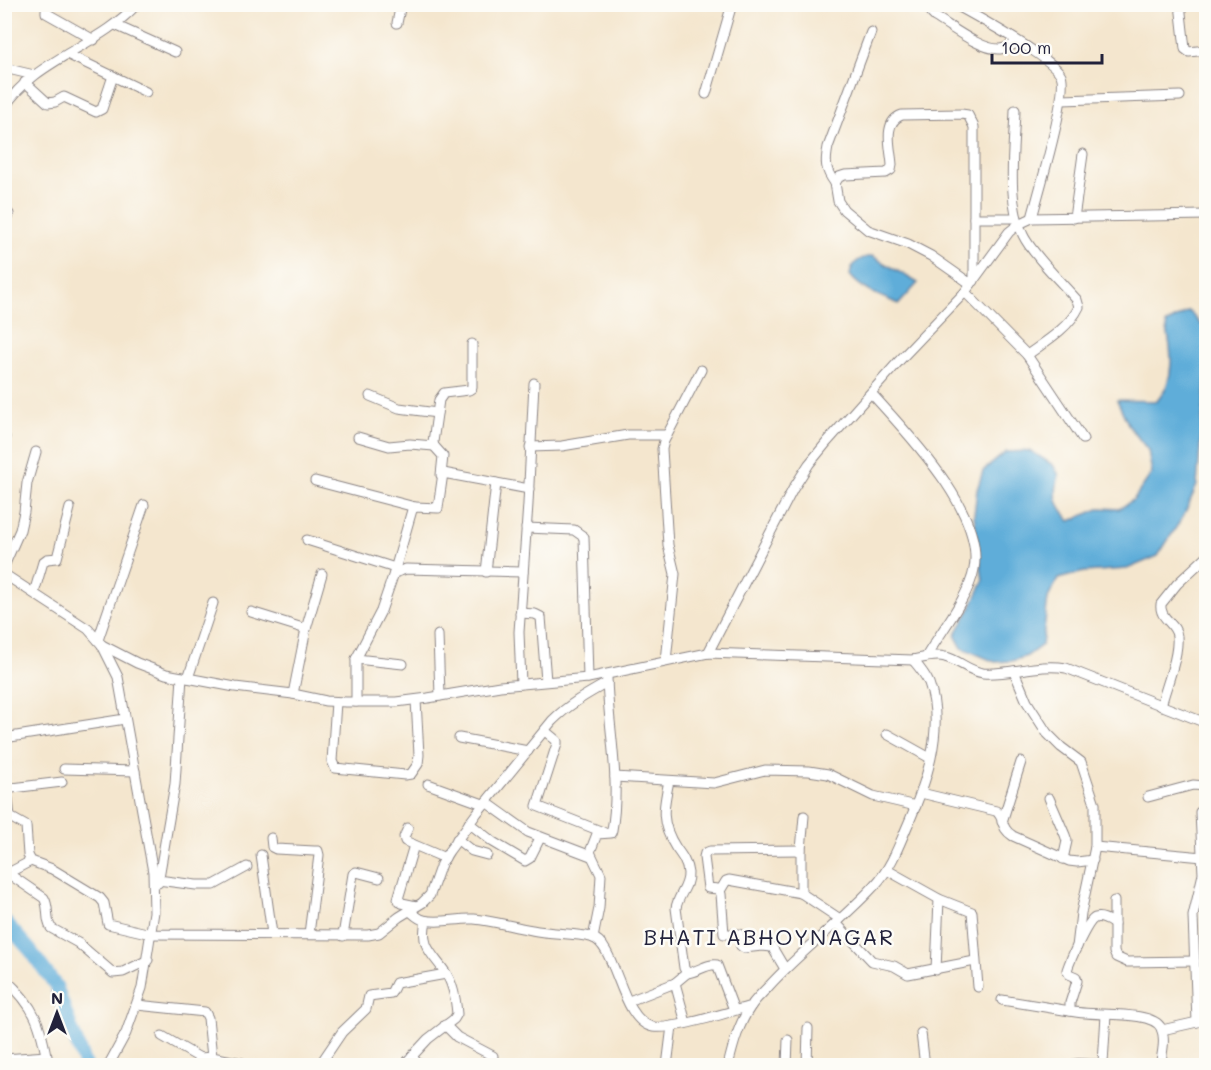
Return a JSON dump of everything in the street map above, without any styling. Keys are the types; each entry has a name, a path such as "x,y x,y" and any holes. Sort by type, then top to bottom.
{"street":[{"path":"50,4 46,10 49,15 94,40"},
{"path":"4,108 12,96 30,79 94,40 115,25 137,4"},
{"path":"397,23 401,4"},
{"path":"706,94 732,4"},
{"path":"931,4 931,13 935,17 984,46 1000,49 1008,48 1018,42"},
{"path":"954,4 1018,42 1059,71 1064,85 1062,100 1032,218"},
{"path":"1180,4 1185,49 1189,52 1206,50"},
{"path":"115,25 175,52"},
{"path":"871,32 825,160 826,169 835,183 838,201 844,210 868,230 908,244 931,256 970,286 1027,355 1083,439"},
{"path":"69,54 146,92"},
{"path":"4,69 30,79 48,103 64,97 96,112 102,109 113,76"},
{"path":"1062,100 1180,96"},
{"path":"1015,110 1013,194 1017,220 1026,241 1077,300 1079,308 1076,315 1027,355"},
{"path":"835,183 839,177 845,175 878,174 891,170 890,128 891,122 896,117 968,116 974,127 974,218 970,286"},
{"path":"1074,218 1083,154"},
{"path":"974,218 1017,220 1206,215"},
{"path":"708,653 793,489 809,464 899,361 970,286 1017,220"},
{"path":"434,446 439,400 444,393 472,388 472,344"},
{"path":"666,661 675,567 668,545 662,457 667,435 701,370"},
{"path":"522,684 520,613 534,383"},
{"path":"872,394 938,470 959,506 976,556 974,571 968,587 926,657"},
{"path":"370,396 399,408 437,413"},
{"path":"530,447 562,446 628,435 667,435"},
{"path":"315,481 415,507 438,508 443,456 434,446 410,444 389,446 358,437"},
{"path":"4,566 20,530 27,483 36,452"},
{"path":"441,475 446,473 529,489"},
{"path":"486,572 496,483"},
{"path":"100,642 144,505"},
{"path":"356,702 356,659 381,611 412,510 415,507"},
{"path":"34,593 44,560 57,558 70,508"},
{"path":"525,528 574,531 584,537 588,678"},
{"path":"307,540 395,571 406,569 523,572"},
{"path":"1161,706 1177,637 1175,629 1162,615 1161,604 1177,584 1206,557"},
{"path":"4,574 88,629 100,642 118,677 153,872 154,901 152,934 142,988 126,1033 108,1065"},
{"path":"293,694 306,629 322,574"},
{"path":"154,901 175,784 185,678 213,603"},
{"path":"251,612 306,629"},
{"path":"520,613 535,614 541,618 546,681"},
{"path":"438,635 440,696"},
{"path":"100,642 152,670 235,687 336,702 416,700 546,681 607,679"},
{"path":"62,782 4,790 8,799 7,817 26,826 28,855 31,861 52,869 100,898 104,903 108,924 152,934 368,935 379,933 430,895 436,875 445,858 469,823 563,710 607,679 666,661 708,653 913,660 937,655 947,657 970,671 981,673 1054,666 1066,668 1206,723"},
{"path":"356,659 403,664"},
{"path":"728,1065 738,1031 751,1006 785,969 876,884 887,870 921,794 934,733 932,697 928,682 913,660"},
{"path":"1014,671 1027,702 1047,733 1081,762 1095,804 1095,847 1081,913 1077,947"},
{"path":"593,938 599,908 601,875 591,856 590,847 594,836 600,832 611,832 613,827 615,777 607,679"},
{"path":"336,702 332,761 335,768 405,775 411,774 418,764 416,700"},
{"path":"4,738 125,719"},
{"path":"545,731 557,741 557,744 537,806 607,833"},
{"path":"887,734 930,758"},
{"path":"459,738 528,751"},
{"path":"1002,822 1021,762"},
{"path":"64,769 135,771"},
{"path":"615,777 714,783 765,770 809,771 835,777 873,796 916,806"},
{"path":"669,781 663,804 663,819 688,871 686,887 676,908 684,968 687,973"},
{"path":"428,784 485,803 540,838 591,856"},
{"path":"1148,797 1193,785 1206,786"},
{"path":"921,794 996,812 1001,815 1005,831 1013,836 1063,859 1077,862 1093,860"},
{"path":"1049,798 1065,835 1063,859"},
{"path":"1162,1030 1202,1021 1195,961 1193,916 1203,874 1200,812"},
{"path":"801,893 804,816"},
{"path":"469,823 493,842 525,861 530,858 540,838"},
{"path":"408,828 404,837 405,841 445,858"},
{"path":"271,838 272,847 276,849 318,852 309,934"},
{"path":"458,839 472,850 487,855"},
{"path":"414,845 398,899 413,908 426,921 472,919 593,938 604,947 629,1001 644,1023 651,1027 672,1026 751,1006"},
{"path":"1095,847 1203,857"},
{"path":"720,891 708,888 705,853 801,850"},
{"path":"261,855 272,934"},
{"path":"5,872 20,868 31,861"},
{"path":"158,880 214,885 247,867"},
{"path":"887,870 939,899 972,912 978,987"},
{"path":"5,872 44,898 48,907 48,925 51,928 84,947 113,974 123,972 148,960"},
{"path":"343,936 353,874 356,872 379,878"},
{"path":"785,969 772,947 744,948 741,946 739,934 724,934 720,891 726,881 801,893 838,921 875,963 894,966 908,974 975,961"},
{"path":"936,970 939,899"},
{"path":"1114,901 1114,952 1120,960 1195,961"},
{"path":"1070,1011 1070,1003 1077,981 1076,977 1069,974 1067,970 1090,921 1103,918 1114,924"},
{"path":"403,1065 457,1014 447,974 432,956 426,943 424,932 426,921"},
{"path":"629,1001 675,983 687,973 712,964 717,965 734,1010"},
{"path":"319,1065 342,1032 366,1009 369,996 391,993 396,983 447,974"},
{"path":"4,978 32,1009 39,1023 47,1061 4,1059"},
{"path":"675,983 686,1023"},
{"path":"1002,1000 1106,1016 1148,1018 1158,1022 1163,1039 1160,1065"},
{"path":"137,1005 205,1012 208,1018 212,1057"},
{"path":"1070,1065 1072,1063 1095,1065 1103,1063 1106,1016"},
{"path":"445,1025 457,1037 493,1056"},
{"path":"667,1065 672,1026"},
{"path":"807,1065 808,1028"},
{"path":"921,1033 925,1065"},
{"path":"162,1036 200,1058 212,1057 245,1065"},
{"path":"786,1065 788,1040"},
{"path":"412,1056 419,1065"},
{"path":"283,1065 297,1065"}],"water":[{"path":"872,256 918,283 899,304 866,289 850,275 857,261"},
{"path":"1189,311 1206,330 1206,375 1197,485 1184,515 1158,556 1127,569 1084,572 1058,579 1048,598 1042,645 1027,656 1012,661 995,662 962,648 955,635 983,581 974,515 977,490 983,471 1006,452 1031,451 1053,465 1059,475 1056,489 1057,500 1070,521 1101,508 1119,509 1134,499 1152,473 1148,450 1129,426 1117,400 1157,401 1170,375 1171,355 1166,324"}],"waterway":[{"path":"4,921 30,950 56,986 85,1066"}],"district":[{"name":"BHATI ABHOYNAGAR","path":"769,936"}]}
